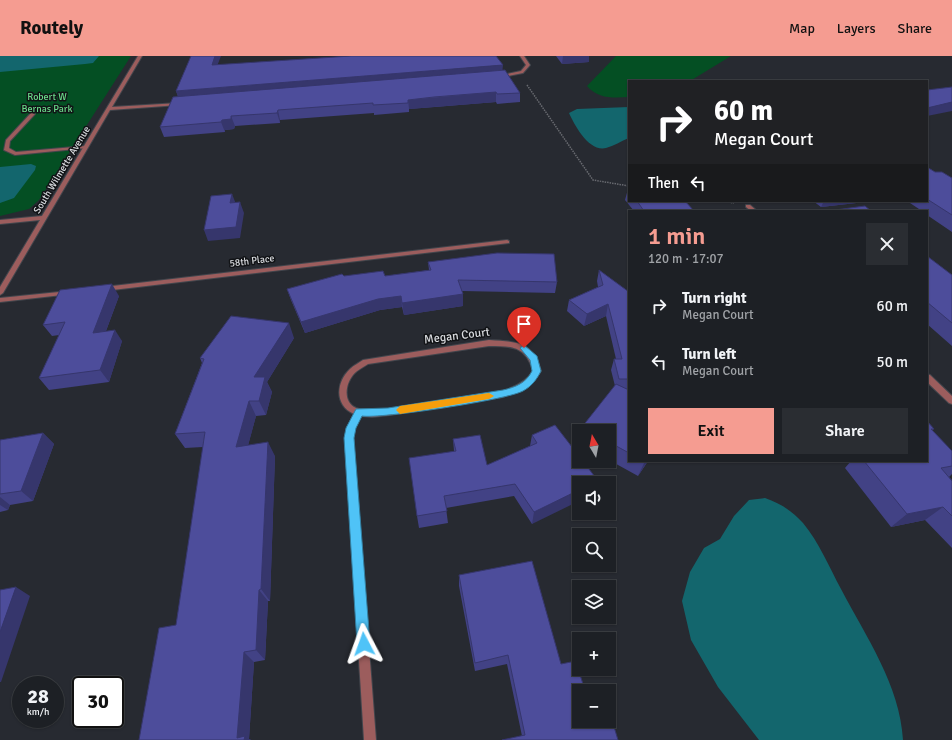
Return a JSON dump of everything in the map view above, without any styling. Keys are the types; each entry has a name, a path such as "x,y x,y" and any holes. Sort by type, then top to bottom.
{"street":[{"name":"South Wilmette Avenue","path":"0,293 140,56"},
{"path":"495,77 522,72 528,65 522,56"},
{"path":"108,110 187,103"},
{"path":"33,114 8,141 6,149 15,154 86,147"},
{"path":"748,206 753,210"},
{"path":"0,222 44,218"},
{"name":"58th Place","path":"95,290 507,242"},
{"path":"0,300 79,291"},
{"name":"Megan Court","path":"489,343 509,344 524,348 534,358 537,371 532,380 520,389 503,394 388,412 359,412 354,410 346,403 342,393 344,381 352,370 366,362 489,343"},
{"path":"928,378 952,401"},
{"path":"359,412 351,428 349,438 370,740"}],"path":[{"path":"523,80 593,180 628,186"}],"green space":[{"name":"Robert W Bernas Park","path":"0,56 131,56 39,200 29,209 0,216"},
{"path":"616,56 731,56 692,80 628,80 628,97 606,97 596,93 587,86"}],"water":[{"path":"0,56 99,56 93,63 0,72"},
{"path":"628,107 628,138 606,148 594,146 583,137 569,113 577,109"},
{"path":"31,164 36,166 35,170 14,198 0,203 0,167"},
{"path":"765,498 776,502 795,515 809,530 819,546 871,643 889,681 896,700 903,740 759,740 718,687 691,640 682,601 690,572 704,548 720,539 734,516 749,500"}],"building":[{"path":"191,56 215,56 212,65 351,56 496,56 503,65 176,91"},
{"path":"505,70 520,93 497,94 496,92 408,100 408,103 373,105 373,103 278,110 277,113 231,116 231,119 222,120 221,122 160,127 173,97"},
{"path":"952,87 952,102 928,108 928,90"},
{"path":"928,168 935,172 942,172 952,178 952,215 928,200"},
{"path":"232,194 230,203 240,202 236,227 204,230 211,196"},
{"path":"638,202 686,202 693,210 643,210"},
{"path":"865,206 870,210 835,210"},
{"path":"497,253 554,254 557,282 458,280 463,294 402,303 401,296 378,299 301,322 287,289 342,274 344,276 383,271 385,276 431,270 428,262"},
{"path":"928,257 952,275 952,323 928,303"},
{"path":"599,270 628,291 628,379 619,379 614,359 622,359 608,304 587,314 569,300 603,285"},
{"path":"112,284 93,333 115,330 100,370 39,378 65,322 43,325 60,290"},
{"path":"231,316 289,323 254,377 265,377 259,401 249,401 236,447 268,442 261,589 259,590 256,650 244,652 237,738 245,736 244,740 139,740 159,628 176,625 205,432 175,434 204,359 200,358"},
{"path":"616,384 628,390 628,452 616,446 616,424 584,424"},
{"path":"928,422 934,429 931,429 952,451 952,466 941,468 952,481 952,516 943,507 907,514 865,462 928,462"},
{"path":"555,425 572,447 572,468 588,468 594,476 572,476 572,493 534,512 515,484 444,496 447,511 417,516 409,458 456,451 453,439 480,435 487,465 537,443 532,435"},
{"path":"43,433 21,491 0,494 0,440"},
{"path":"532,561 561,664 572,662 572,676 580,676 583,684 572,684 572,728 614,728 618,740 502,740 525,735 508,655 475,663 459,575"},
{"path":"16,587 0,632 0,590"}],"slow traffic":[{"path":"400,410 489,396"}],"route":[{"path":"364,644 349,438 351,428 359,412 388,412 503,394 520,389 532,380 537,371 534,358 524,348"}]}
